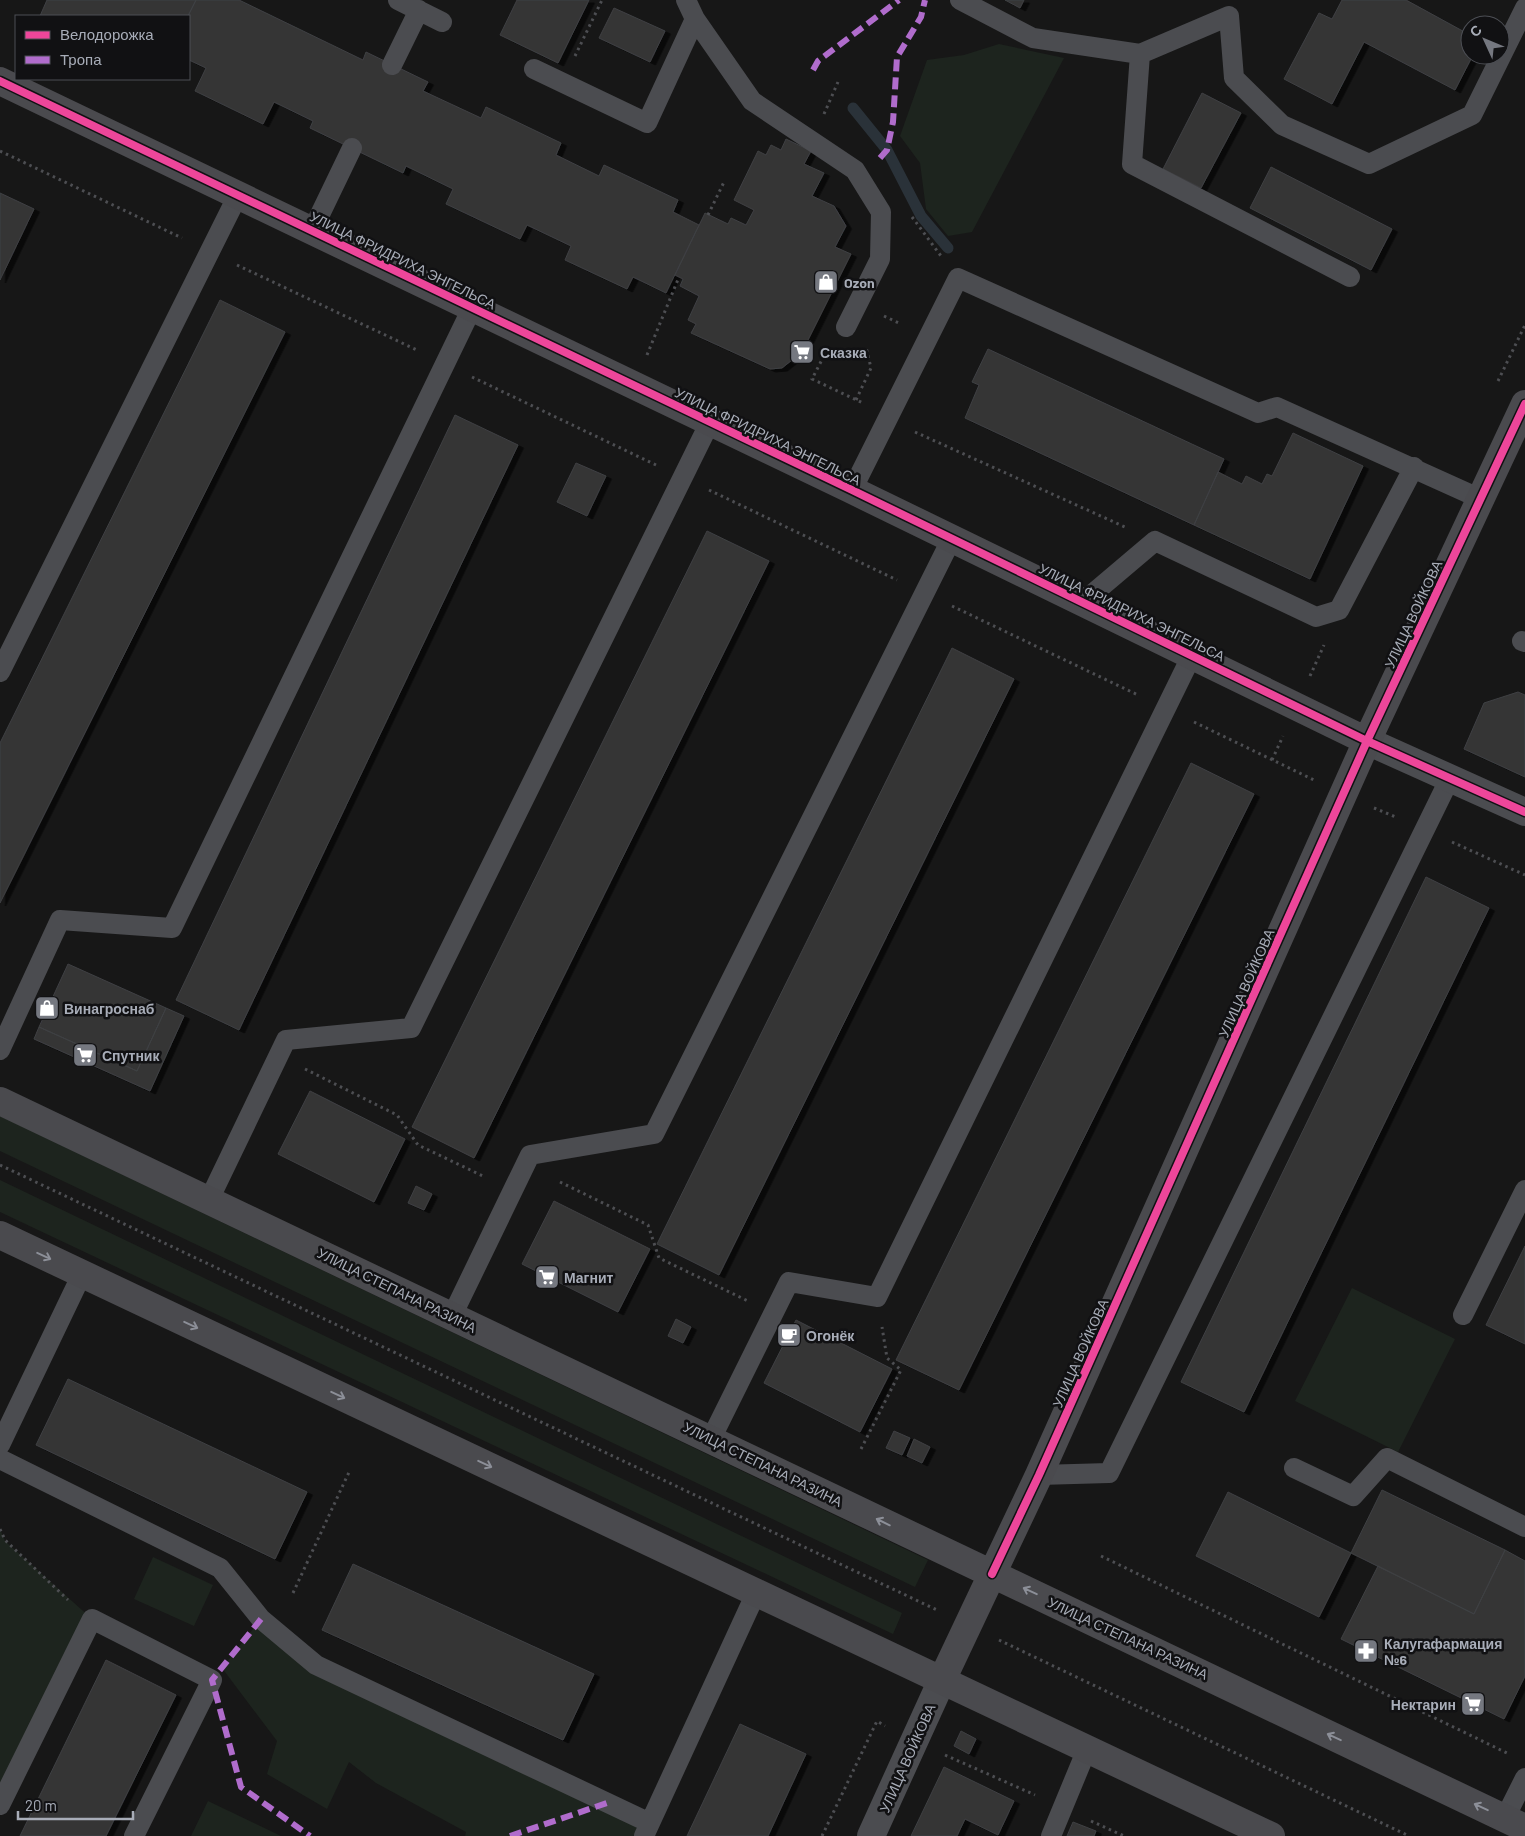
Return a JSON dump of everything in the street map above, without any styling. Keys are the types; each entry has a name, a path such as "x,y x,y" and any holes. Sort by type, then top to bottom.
{"main road":[{"name":"УЛИЦА ФРИДРИХА ЭНГЕЛЬСА","path":"0,81 952,538 1367,741"},
{"name":"УЛИЦА ВОЙКОВА","path":"942,1680 1039,1475 1367,741 1525,404"},
{"name":"УЛИЦА СТЕПАНА РАЗИНА","path":"0,1101 1515,1823"},
{"path":"0,1235 1271,1836"}],"street":[{"name":"УЛИЦА ФРИДРИХА ЭНГЕЛЬСА","path":"1367,741 1525,812"},
{"name":"УЛИЦА ВОЙКОВА","path":"871,1836 942,1680"}],"lane":[{"path":"398,0 442,22"},
{"path":"686,0 695,19 752,101 855,170 881,212 880,259 846,327"},
{"path":"960,0 1033,38 1140,54 1229,16 1234,78 1282,125 1369,164 1472,115 1525,8"},
{"path":"392,65 419,10"},
{"path":"534,68 647,123 695,19"},
{"path":"1140,54 1132,164 1350,278"},
{"path":"312,231 352,148"},
{"path":"0,672 238,195"},
{"path":"852,490 958,278 1258,413 1277,406 1481,499"},
{"path":"0,1050 60,920 172,928 472,308"},
{"path":"208,1200 286,1040 411,1028 710,422"},
{"path":"1083,602 1155,541 1316,617 1339,610 1414,467"},
{"path":"452,1316 530,1155 654,1134 952,538"},
{"path":"710,1439 789,1282 877,1297 1192,656"},
{"path":"1039,1475 1109,1473 1450,778"},
{"path":"1463,1315 1525,1190"},
{"path":"0,1444 82,1274"},
{"path":"1294,1468 1353,1496 1387,1458 1525,1527"},
{"path":"0,1460 220,1568 261,1619 316,1665 647,1829 756,1593"},
{"path":"0,1805 92,1619 212,1680 134,1836"},
{"path":"1051,1836 1087,1749"},
{"path":"1515,1823 1525,1778"}],"path":[{"path":"563,82 602,0"},
{"path":"0,151 1344,794 1525,875"},
{"path":"708,215 724,182"},
{"path":"633,385 679,277"},
{"path":"840,325 846,327 864,336 871,368 856,400 812,379 840,325"},
{"path":"1496,386 1525,325"},
{"path":"887,419 1155,541"},
{"path":"1310,675 1322,649"},
{"path":"278,1056 397,1115 418,1145 513,1190"},
{"path":"0,1165 1409,1836"},
{"path":"525,1165 648,1225 659,1258 773,1313"},
{"path":"861,1450 901,1370 887,1358 877,1297"},
{"path":"293,1593 350,1470"},
{"path":"0,1529 5,1540 61,1595"},
{"path":"1101,1556 1516,1757"},
{"path":"822,1836 877,1721 914,1741 1124,1836"}],"shaded area":[{"path":"999,44 1064,58 972,232 948,236 926,209 920,163 900,136 927,60 964,55"},
{"path":"0,1116 928,1560 915,1587 0,1151"},
{"path":"0,1180 902,1613 893,1634 0,1212"},
{"path":"1352,1288 1455,1339 1398,1452 1295,1401"},
{"path":"0,1529 5,1541 92,1619 0,1805"},
{"path":"153,1557 213,1585 194,1626 134,1599"},
{"path":"261,1619 316,1665 650,1823 644,1836 465,1836 466,1832 376,1783 349,1762 327,1809 267,1774 277,1741 222,1668"},
{"path":"208,1801 281,1836 191,1836"}],"building":[{"path":"47,0 196,0 188,15 40,15"},
{"path":"196,0 239,0 363,60 366,52 428,82 423,91 481,118 486,107 561,143 556,155 599,176 604,165 678,200 673,212 699,225 666,293 633,277 627,289 565,260 571,246 527,225 520,239 446,204 453,189 406,166 403,173 310,128 313,121 274,102 263,124 195,91 206,68 190,60 188,15"},
{"path":"517,0 589,0 558,63 500,35"},
{"path":"1005,0 1024,0 1020,8"},
{"path":"1342,0 1406,0 1460,30 1460,65 1468,65 1455,90 1364,42 1332,104 1284,79 1319,13 1332,19"},
{"path":"614,8 665,31 650,62 599,38"},
{"path":"1202,93 1241,113 1201,188 1163,169"},
{"path":"786,139 811,151 804,164 824,173 812,196 834,206 846,226 835,247 851,254 802,352 782,368 770,369 691,333 696,324 688,320 699,296 680,286 683,279 675,275 705,213 728,224 731,218 746,225 754,210 734,200 758,151 766,155 771,145 781,150"},
{"path":"1271,167 1392,229 1371,270 1250,208"},
{"path":"0,193 34,209 0,280"},
{"path":"220,300 285,332 0,903 0,743"},
{"path":"988,349 1224,459 1194,525 965,418 979,385 972,382"},
{"path":"455,415 518,445 239,1030 176,1000"},
{"path":"1293,433 1363,466 1310,579 1194,525 1218,472 1242,484 1246,476 1262,484 1267,474 1272,476"},
{"path":"576,463 606,476 587,516 557,502"},
{"path":"707,531 769,561 474,1158 412,1127"},
{"path":"952,648 1014,679 719,1275 657,1244"},
{"path":"1518,692 1525,695 1525,777 1464,749 1484,703"},
{"path":"1191,763 1254,794 959,1390 896,1360"},
{"path":"1426,877 1489,908 1244,1412 1181,1382"},
{"path":"68,964 166,1008 137,1071 39,1027"},
{"name":"Спутник","path":"166,1008 184,1016 150,1091 34,1039 39,1027 137,1071"},
{"path":"310,1091 405,1139 374,1202 278,1154"},
{"path":"416,1186 432,1194 424,1210 408,1203"},
{"path":"554,1201 650,1249 618,1312 522,1264"},
{"path":"1525,1246 1525,1344 1486,1325"},
{"path":"676,1319 691,1327 683,1343 668,1336"},
{"path":"796,1320 892,1369 860,1432 764,1383"},
{"path":"68,1379 307,1492 275,1559 36,1445"},
{"path":"894,1431 910,1438 902,1455 886,1448"},
{"path":"914,1439 930,1447 922,1463 907,1456"},
{"path":"1382,1490 1505,1550 1474,1614 1351,1553"},
{"path":"1228,1492 1351,1553 1319,1617 1196,1556"},
{"path":"1505,1550 1525,1561 1525,1676 1504,1719 1341,1639 1378,1566 1474,1614"},
{"path":"353,1564 594,1674 563,1740 322,1630"},
{"path":"106,1660 176,1695 106,1836 20,1836"},
{"path":"740,1724 806,1754 768,1836 687,1836"},
{"path":"961,1731 976,1739 969,1754 954,1746"},
{"path":"944,1767 1014,1801 998,1835 965,1819 957,1836 911,1836"},
{"path":"1073,1822 1096,1831 1094,1836 1067,1836"}],"waterway":[{"path":"853,108 887,150 921,216 948,248"}],"marked path":[{"path":"813,70 818,61 899,0"},
{"path":"880,158 887,150 893,122 897,57 921,17 925,0"},
{"path":"261,1619 212,1680 241,1787 310,1836"},
{"path":"510,1836 607,1803"}],"cycle path":[{"path":"0,81 852,490 1367,741 1525,812"},
{"path":"992,1574 1039,1475 1367,741 1525,404"}],"place":[{"name":"Ozon","path":"826,282"},
{"name":"Сказка","path":"802,352"},
{"name":"Винагроснаб","path":"47,1008"},
{"name":"Спутник","path":"85,1055"},
{"name":"Магнит","path":"547,1277"},
{"name":"Огонёк","path":"789,1335"},
{"name":"Калугафармация №6","path":"1366,1651"},
{"name":"Нектарин","path":"1473,1704"}]}
